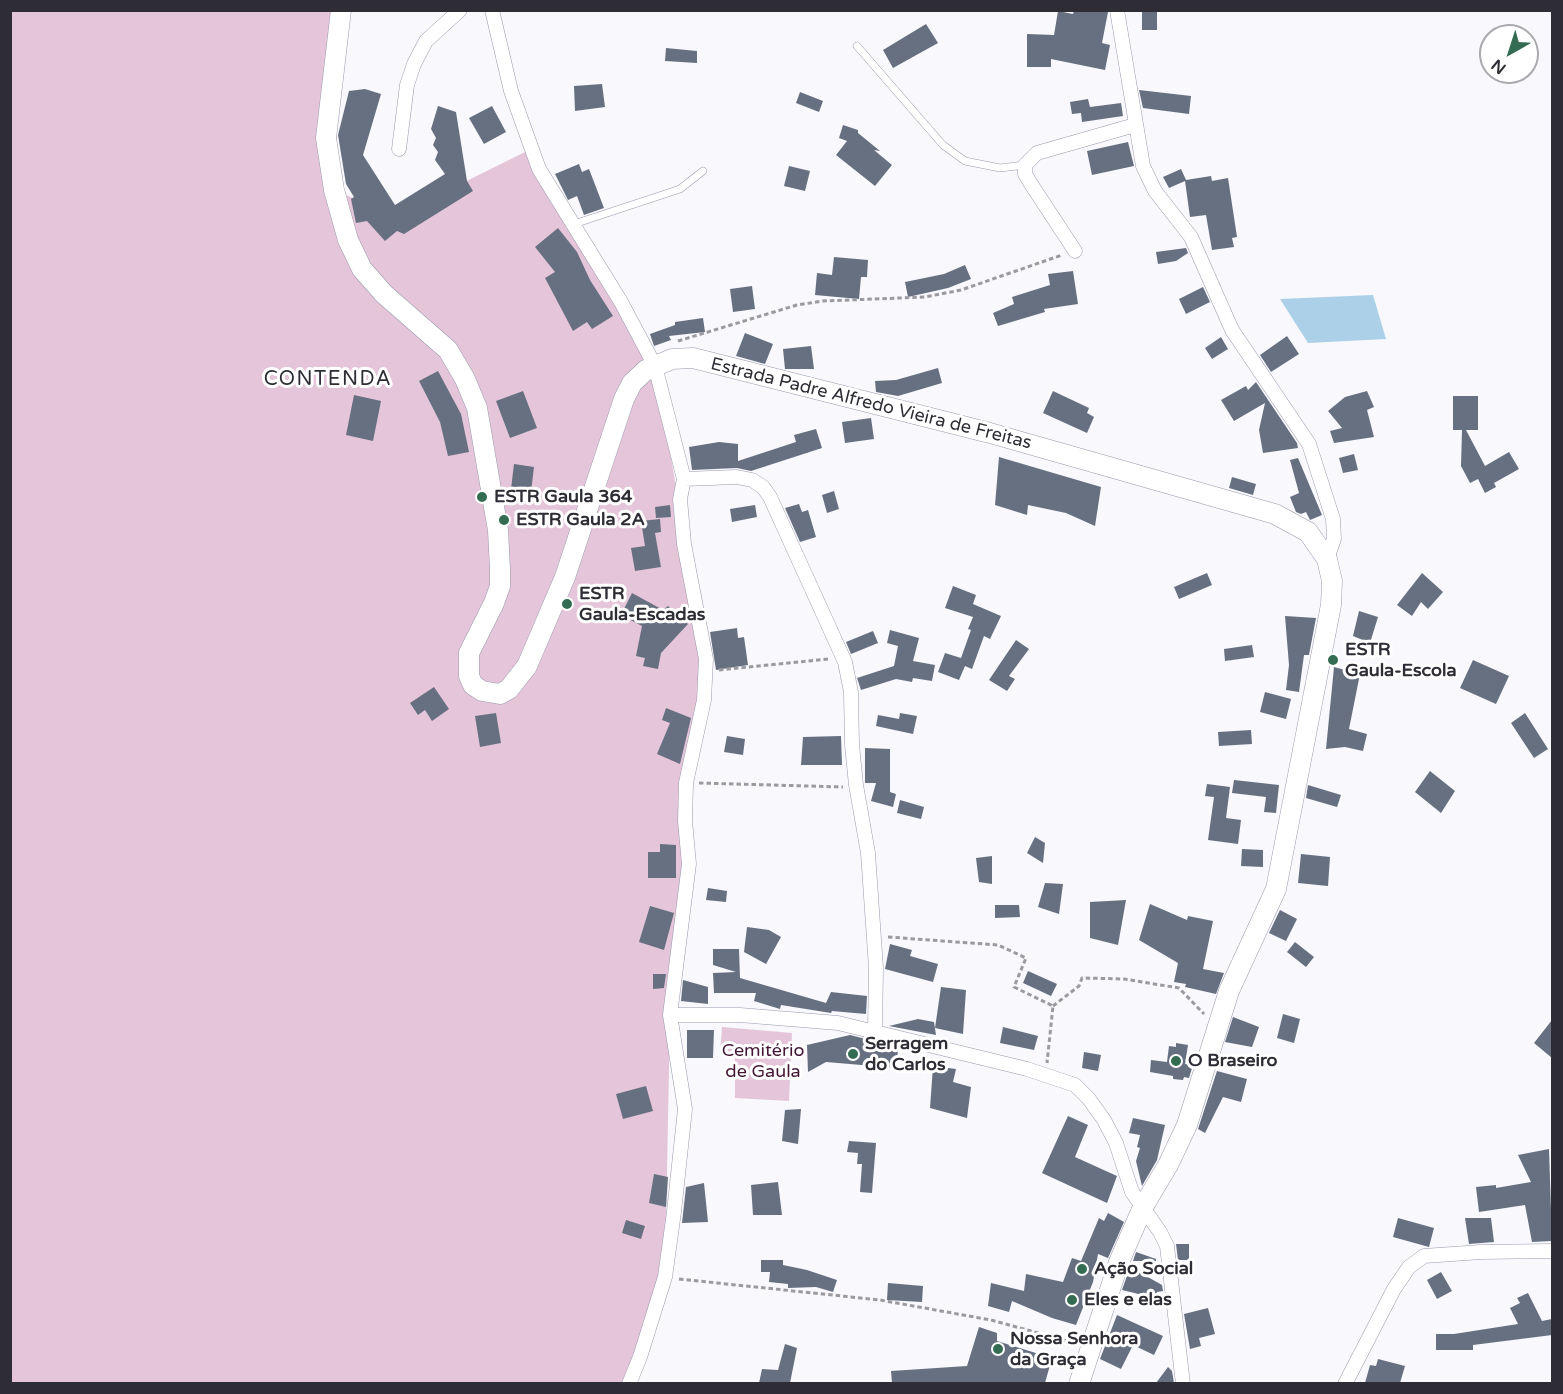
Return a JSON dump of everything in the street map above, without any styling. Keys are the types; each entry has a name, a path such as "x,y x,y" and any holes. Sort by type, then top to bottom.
{"main road":[{"name":"Estrada Padre Alfredo Vieira de Freitas","path":"341,10 326,138 334,189 348,240 363,269 384,294 448,350 465,379 477,408 498,530 500,569 500,585 494,603 469,653 469,676 473,685 482,691 500,694 509,689 527,666 565,577 624,399 632,383 652,358 693,358 990,433 1217,498 1294,522 1308,532 1327,559 1332,581 1331,605 1276,889 1229,991 1186,1125 1168,1165 1143,1207 1119,1262 1078,1383"}],"street":[{"path":"399,149 407,86 414,64 426,41 460,10"},
{"path":"492,10 512,91 539,169 574,224 652,358 684,479 680,499 684,544 706,672 704,700 686,783 685,821 690,864 670,1016 685,1109 665,1277 640,1357 628,1383"},
{"path":"1118,10 1143,166 1155,191 1184,226 1233,330 1309,444 1333,519 1334,539 1327,559"},
{"path":"1075,251 1025,174 1024,165 1037,153 1135,126"},
{"path":"684,479 737,477 752,480 763,487 770,497 843,658 851,692 856,788 868,853 874,936 875,1032"},
{"path":"670,1016 740,1015 838,1023 1046,1073 1075,1085 1089,1099 1116,1143 1126,1178 1167,1246 1183,1383"},
{"path":"1345,1383 1394,1289 1409,1267 1424,1256 1552,1251"}],"lane":[{"path":"857,46 943,145 965,161 1000,168 1024,165"},
{"path":"574,224 680,189 703,171"}],"path":[{"path":"652,358 797,305 823,301 925,297 961,290 1075,251"},
{"path":"706,672 767,663 843,658"},
{"path":"686,783 856,788"},
{"path":"874,936 998,945 1026,958 1014,987 1053,1006"},
{"path":"1046,1073 1053,1006 1079,986 1082,978 1124,979 1179,988 1211,1022"},
{"path":"665,1277 880,1300 991,1320 1090,1347"}],"green space":[{"path":"10,11 343,11 334,190 396,216 531,149 655,366 706,659 670,1015 665,1277 625,1383 11,1383"},
{"name":"Cemitério de Gaula","path":"722,1027 792,1033 789,1101 735,1098 735,1052 720,1053"}],"water":[{"path":"1373,295 1386,339 1308,343 1280,299"}],"building":[{"path":"1074,10 1108,12 1102,43 1110,45 1105,70 1051,59 1051,67 1027,67 1027,34 1054,35 1058,11 1073,14"},
{"path":"1142,10 1157,10 1157,30 1142,30"},
{"path":"926,24 938,43 893,68 883,50"},
{"path":"666,48 697,51 697,63 665,61"},
{"path":"602,84 605,107 575,111 574,86"},
{"path":"365,89 381,94 363,155 395,205 445,174 435,160 438,152 433,145 436,138 431,129 438,106 456,112 467,181 473,191 404,234 397,231 385,241 367,221 356,223 351,199 354,197 346,184 338,135 349,91"},
{"path":"1139,90 1191,96 1189,114 1143,108"},
{"path":"800,92 823,101 819,112 796,103"},
{"path":"1088,99 1090,107 1121,103 1123,116 1082,122 1081,113 1072,114 1070,102"},
{"path":"492,106 506,132 484,144 469,118"},
{"path":"843,125 858,130 858,133 880,151 874,150 892,165 875,186 836,155 847,141 839,138"},
{"path":"1128,142 1134,166 1092,175 1087,151"},
{"path":"579,164 582,172 589,169 604,208 584,215 577,196 568,200 555,174"},
{"path":"789,166 810,171 805,191 784,186"},
{"path":"1181,169 1186,180 1211,176 1212,181 1228,178 1237,237 1232,238 1234,247 1212,250 1206,215 1190,217 1185,181 1169,188 1163,177"},
{"path":"558,228 577,252 590,280 613,316 592,329 587,322 573,331 545,278 555,272 535,247"},
{"path":"1186,248 1188,253 1176,261 1158,264 1156,252"},
{"path":"834,257 868,260 867,277 861,277 859,299 815,295 817,273 832,275"},
{"path":"965,265 971,279 948,288 908,297 905,282 944,274"},
{"path":"1073,271 1078,304 1044,309 1045,312 998,326 993,313 1014,304 1012,297 1050,285 1048,274"},
{"path":"752,286 755,309 733,312 730,289"},
{"path":"1203,287 1210,302 1186,314 1179,299"},
{"path":"703,318 705,332 669,336 671,340 654,346 650,334 675,325 675,322"},
{"path":"745,333 773,344 765,364 736,356"},
{"path":"1287,336 1299,354 1271,372 1260,355"},
{"path":"1221,337 1228,349 1212,359 1205,348"},
{"path":"811,346 814,369 785,369 783,349"},
{"path":"938,368 942,383 898,396 876,392 875,381 896,380"},
{"path":"438,371 461,414 469,452 448,456 440,422 419,381"},
{"path":"1256,382 1297,443 1298,448 1263,453 1259,430 1265,403 1234,421 1221,400 1246,386 1248,390"},
{"path":"523,391 537,428 510,438 496,401"},
{"path":"1053,391 1089,408 1087,413 1094,417 1087,433 1043,413"},
{"path":"1367,391 1374,407 1367,410 1374,437 1334,443 1330,431 1342,428 1328,411 1345,397"},
{"path":"354,395 381,401 373,441 346,435"},
{"path":"1453,396 1478,396 1478,430 1466,430 1485,466 1509,452 1519,469 1494,483 1496,487 1485,493 1478,479 1470,483 1461,466 1462,430 1453,430"},
{"path":"871,418 874,439 845,443 842,422"},
{"path":"816,429 822,448 751,471 737,468 692,470 689,447 719,442 738,444 738,461 796,442 794,435"},
{"path":"1354,454 1358,470 1343,473 1339,458"},
{"path":"999,457 1101,487 1095,526 1066,513 1028,505 1027,515 995,505"},
{"path":"1298,458 1322,515 1310,520 1306,512 1301,514 1296,512 1290,497 1299,493 1290,460"},
{"path":"514,464 534,467 531,492 511,489"},
{"path":"1232,477 1256,484 1253,495 1229,488"},
{"path":"834,491 839,509 827,513 822,495"},
{"path":"799,504 802,512 808,510 816,537 800,542 785,508"},
{"path":"670,505 671,517 656,518 655,507"},
{"path":"755,505 757,517 732,522 730,509"},
{"path":"660,519 661,532 655,533 661,567 635,571 631,548 645,546 641,521"},
{"path":"1207,573 1212,585 1179,599 1174,587"},
{"path":"1422,573 1443,592 1428,609 1421,602 1412,616 1397,605"},
{"path":"953,586 976,595 973,604 1001,616 990,639 984,636 972,669 965,666 959,680 938,672 945,653 961,658 971,630 968,629 973,617 945,608"},
{"path":"632,593 663,610 668,606 688,624 661,653 658,669 643,666 645,658 636,656 642,626 621,615"},
{"path":"1359,611 1378,617 1370,643 1353,636"},
{"path":"1285,616 1316,618 1309,655 1304,655 1299,692 1286,690 1289,665"},
{"path":"737,628 738,638 744,637 748,665 716,670 710,632"},
{"path":"890,630 919,638 913,661 935,665 932,681 913,678 912,682 896,679 861,690 857,678 894,666 898,646 887,643"},
{"path":"873,631 878,643 851,654 846,642"},
{"path":"1016,640 1029,649 1009,676 1015,679 1007,691 989,680"},
{"path":"1252,645 1254,657 1225,661 1224,649"},
{"path":"1473,660 1509,676 1496,704 1460,688"},
{"path":"1334,667 1360,674 1349,729 1367,734 1363,751 1345,747 1326,749"},
{"path":"434,687 449,709 432,721 425,710 418,715 410,703"},
{"path":"1265,692 1291,699 1286,719 1260,712"},
{"path":"666,708 691,718 680,764 657,754 670,723 662,720"},
{"path":"496,713 501,743 480,747 475,716"},
{"path":"900,713 917,716 913,734 876,726 878,715 899,719"},
{"path":"1525,713 1548,749 1534,758 1511,723"},
{"path":"1251,730 1252,744 1219,746 1218,732"},
{"path":"727,736 745,739 743,755 724,752"},
{"path":"841,736 842,765 801,765 803,737"},
{"path":"865,748 890,749 890,792 896,794 893,807 871,801 876,783 865,783"},
{"path":"1430,771 1455,791 1441,813 1415,792"},
{"path":"1234,780 1279,785 1276,813 1264,812 1266,797 1232,793"},
{"path":"1207,784 1230,787 1226,818 1241,820 1238,844 1208,840 1214,797 1205,796"},
{"path":"1308,785 1341,795 1337,807 1306,798"},
{"path":"900,800 924,807 921,819 897,813"},
{"path":"1035,837 1045,843 1043,863 1027,853"},
{"path":"660,844 676,845 676,878 648,878 648,852 660,852"},
{"path":"1242,849 1263,850 1263,867 1241,866"},
{"path":"1301,854 1330,857 1328,886 1298,883"},
{"path":"992,856 992,884 979,882 976,858"},
{"path":"1045,883 1063,884 1059,914 1038,907"},
{"path":"708,888 727,891 726,902 706,900"},
{"path":"1126,900 1118,945 1090,938 1090,902"},
{"path":"1150,904 1187,920 1188,916 1213,921 1203,969 1224,973 1216,994 1174,982 1178,963 1139,940"},
{"path":"995,905 1019,905 1020,917 995,918"},
{"path":"650,906 674,913 664,950 639,942"},
{"path":"1280,910 1297,919 1286,941 1269,933"},
{"path":"747,927 769,930 781,937 766,964 744,952"},
{"path":"1295,942 1314,957 1306,967 1287,952"},
{"path":"890,944 912,950 910,956 938,964 933,982 885,969"},
{"path":"713,949 739,949 740,978 826,1003 831,992 867,996 866,1014 832,1011 831,1013 781,1005 780,1009 754,1001 756,993 714,993 713,973 736,972 713,965"},
{"path":"1028,971 1057,984 1051,996 1023,983"},
{"path":"653,974 666,974 664,988 653,989"},
{"path":"683,980 708,987 708,1004 681,1001"},
{"path":"941,987 966,990 963,1034 935,1028"},
{"path":"1283,1014 1300,1019 1294,1043 1277,1038"},
{"path":"1233,1017 1259,1027 1252,1047 1225,1042"},
{"path":"918,1019 934,1022 936,1035 889,1026"},
{"path":"1552,1020 1552,1058 1534,1043"},
{"path":"1003,1027 1038,1036 1034,1050 1000,1043"},
{"path":"687,1030 714,1030 713,1058 687,1058"},
{"name":"Serragem do Carlos","path":"850,1035 898,1047 897,1068 826,1062 808,1072 807,1045"},
{"name":"O Braseiro","path":"1176,1043 1188,1045 1185,1064 1193,1065 1189,1078 1173,1079 1173,1076 1150,1072 1151,1060 1167,1062 1169,1046 1176,1047"},
{"path":"1084,1052 1101,1055 1098,1071 1082,1068"},
{"path":"933,1066 956,1069 953,1082 971,1087 967,1118 930,1108"},
{"path":"1217,1071 1247,1079 1241,1102 1223,1097 1205,1133 1198,1129"},
{"path":"646,1086 653,1111 623,1119 616,1094"},
{"path":"801,1109 798,1144 782,1141 785,1110"},
{"path":"1068,1116 1088,1125 1075,1157 1117,1176 1107,1203 1042,1173"},
{"path":"1133,1118 1165,1125 1157,1160 1142,1186 1136,1161 1140,1148 1137,1147 1140,1135 1129,1133"},
{"path":"849,1141 876,1143 872,1193 860,1192 862,1164 857,1164 858,1153 847,1152"},
{"path":"1549,1149 1552,1241 1532,1242 1525,1205 1479,1212 1476,1187 1496,1185 1496,1188 1531,1182 1518,1155"},
{"path":"654,1174 668,1177 666,1207 649,1203"},
{"path":"778,1182 782,1215 753,1215 751,1185"},
{"path":"704,1183 708,1222 682,1223 686,1187"},
{"path":"1108,1213 1124,1222 1108,1258 1098,1254 1093,1282 1076,1325 1052,1318 1012,1301 1009,1312 988,1306 991,1283 1024,1291 1026,1274 1063,1282 1072,1258 1081,1261 1099,1218 1104,1221"},
{"path":"1398,1218 1434,1228 1429,1247 1393,1237"},
{"path":"1465,1218 1491,1218 1494,1242 1469,1244"},
{"path":"626,1220 645,1226 641,1239 622,1233"},
{"path":"1176,1244 1189,1244 1189,1260 1178,1260"},
{"path":"1136,1252 1156,1259 1156,1261 1133,1261"},
{"path":"761,1260 783,1260 783,1265 837,1280 833,1292 816,1287 788,1288 788,1284 769,1282 770,1272 761,1272"},
{"path":"1130,1267 1162,1285 1163,1291 1157,1292 1155,1298 1122,1290"},
{"path":"1441,1272 1452,1291 1437,1299 1427,1280"},
{"path":"888,1283 923,1286 922,1302 887,1300"},
{"path":"1528,1293 1542,1321 1552,1319 1552,1335 1473,1345 1473,1350 1436,1350 1436,1334 1454,1334 1518,1324 1510,1308 1520,1303 1517,1298"},
{"path":"1208,1308 1215,1334 1199,1338 1201,1346 1190,1349 1184,1314"},
{"path":"1117,1315 1163,1336 1154,1355 1133,1345 1121,1369 1100,1359"},
{"name":"Nossa Senhora da Graça","path":"979,1327 997,1333 997,1341 1052,1358 1045,1383 892,1383 891,1371 967,1366"},
{"path":"785,1344 797,1348 790,1383 759,1383 762,1369 778,1370"},
{"path":"1378,1359 1405,1366 1400,1383 1365,1383 1370,1365 1376,1366"},
{"path":"1168,1367 1172,1371 1174,1383 1156,1383"}],"place":[{"name":"ESTR Gaula 364","path":"482,497"},
{"name":"ESTR Gaula 2A","path":"504,520"},
{"name":"ESTR Gaula-Escadas","path":"567,604"},
{"name":"ESTR Gaula-Escola","path":"1333,660"},
{"name":"Serragem do Carlos","path":"853,1054"},
{"name":"O Braseiro","path":"1176,1061"},
{"name":"Ação Social","path":"1082,1269"},
{"name":"Eles e elas","path":"1072,1300"},
{"name":"Nossa Senhora da Graça","path":"998,1349"}],"district":[{"name":"CONTENDA","path":"328,380"}]}
